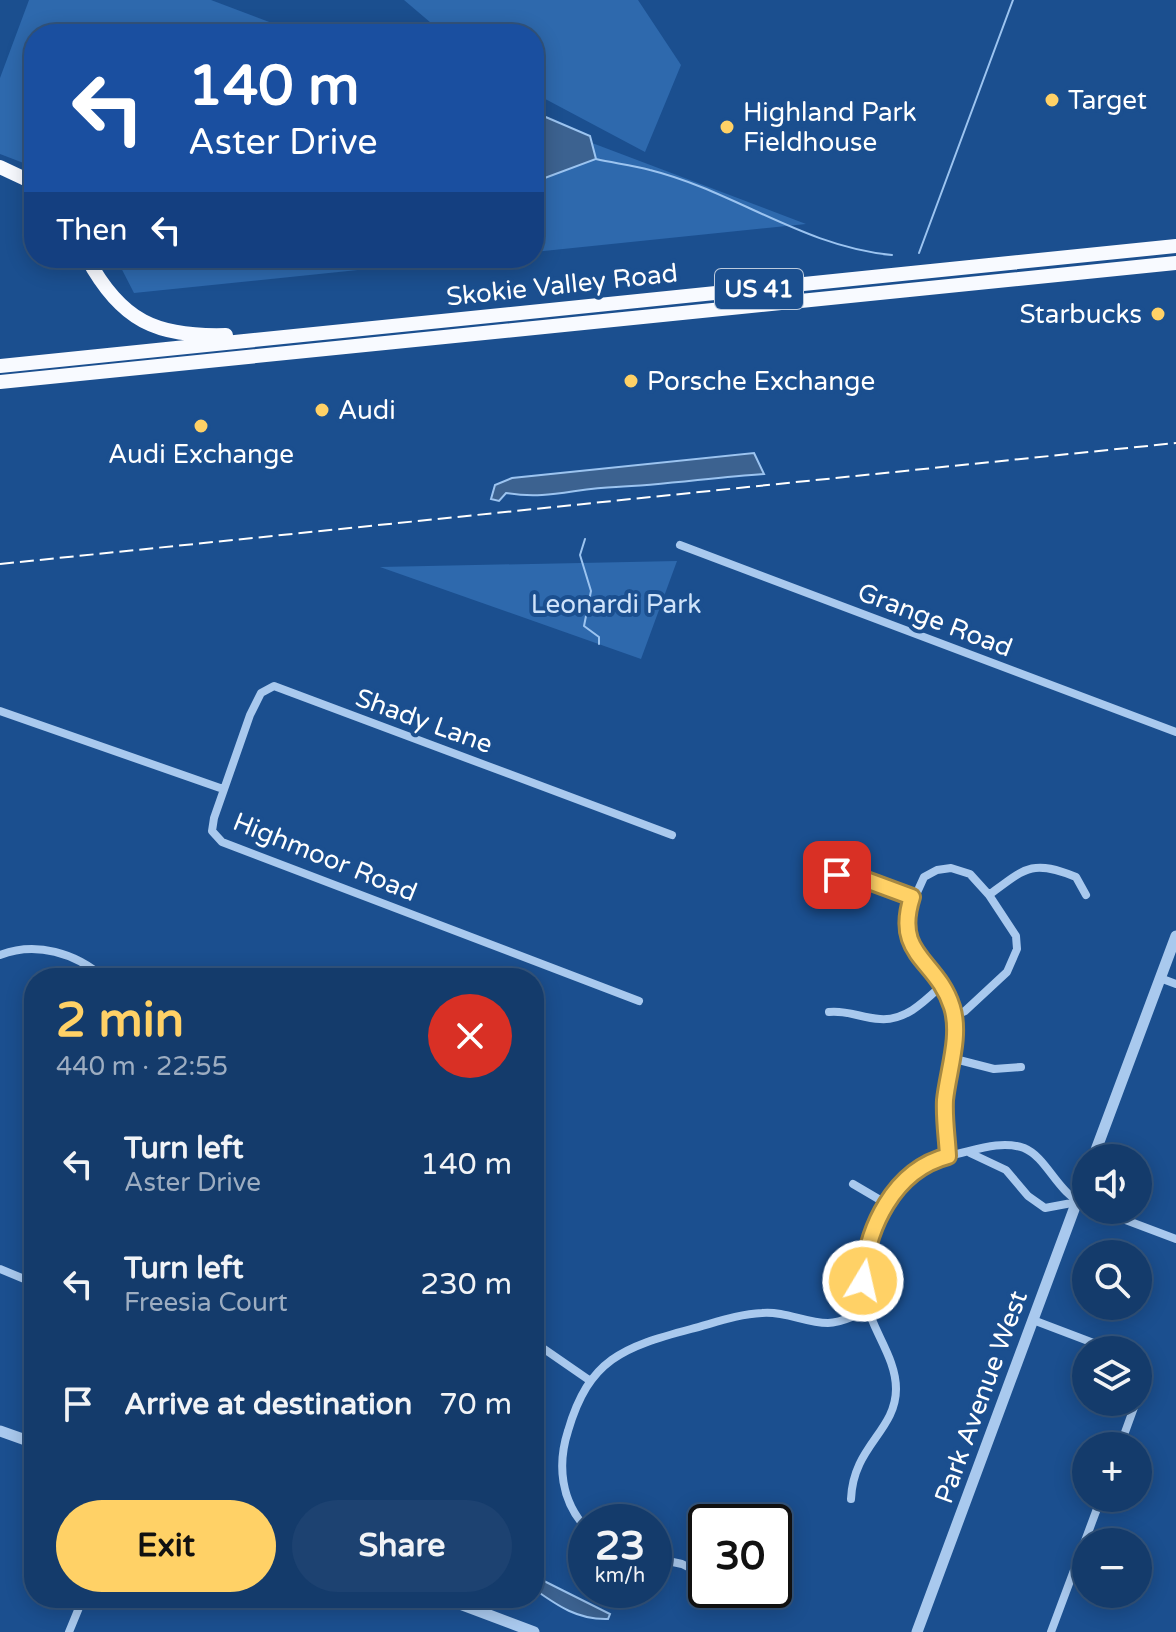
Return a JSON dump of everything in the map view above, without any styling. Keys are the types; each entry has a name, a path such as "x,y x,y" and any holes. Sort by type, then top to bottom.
{"highway":[{"path":"0,167 24,178"},
{"name":"Skokie Valley Road","path":"0,366 1176,246"},
{"name":"Skokie Valley Road","path":"0,382 1176,263"},
{"path":"92,268 102,286 127,312 171,334 342,332"}],"street":[{"name":"Grange Road","path":"680,545 1176,732"},
{"name":"Shady Lane","path":"223,789 261,693 274,686 672,835"},
{"name":"Highmoor Road","path":"0,711 223,789 212,831 222,842 639,1001"},
{"path":"989,895 1023,869 1043,866 1076,877 1086,895"},
{"path":"948,1156 945,1103 954,1016 941,986 905,930 912,897 924,877 937,870 951,868 970,874 989,895 1016,936 1014,961 965,1011 954,1016"},
{"path":"815,872 858,877 912,897"},
{"path":"1098,1144 1176,936"},
{"path":"0,955 23,949 52,951 90,968"},
{"path":"1160,978 1176,984"},
{"path":"829,1012 851,1010 878,1019 895,1019 910,1012 941,986"},
{"path":"951,1058 994,1069 1021,1067"},
{"path":"970,1153 976,1148 1013,1145 1029,1150 1055,1181 1072,1195"},
{"path":"994,1162 997,1146"},
{"path":"851,1499 855,1468 890,1416 896,1397 890,1362 869,1311 864,1266 895,1189 916,1168 948,1156 970,1153 994,1162 1015,1178 1032,1199 1061,1215 1066,1230"},
{"path":"853,1184 887,1204"},
{"path":"1052,1208 1072,1205"},
{"name":"Park Avenue West","path":"917,1632 1072,1219"},
{"path":"1136,1224 1176,1239"},
{"path":"0,1269 24,1279"},
{"path":"571,1504 566,1496 562,1466 574,1409 589,1380 619,1353 642,1342 743,1315 793,1315 825,1324 869,1311"},
{"path":"1033,1320 1075,1336"},
{"path":"544,1349 589,1380"},
{"path":"0,1431 24,1439"},
{"path":"1051,1632 1096,1512"},
{"path":"69,1632 79,1608"},
{"path":"470,1608 534,1632"}],"green space":[{"path":"29,0 211,0 275,24 24,24 24,163 0,154 0,78"},
{"path":"404,0 638,0 681,65 645,152 544,98 544,24 432,24"},
{"path":"544,125 806,224 544,251"},
{"path":"121,268 377,268 134,293"},
{"name":"Leonardi Park","path":"677,561 641,659 380,567"}],"shaded area":[{"path":"544,116 590,136 596,159 544,178"},
{"path":"754,453 764,474 549,494 506,493 499,501 491,499 495,485 512,478"},
{"path":"544,1581 568,1593 568,1608 598,1608 610,1614 608,1619 597,1619 578,1614 544,1596"}],"waterway":[{"path":"919,253 1013,0"},
{"path":"596,159 681,179 829,241 892,255"},
{"path":"585,539 580,555 591,591 584,626 599,637 599,644"}],"railway":[{"path":"0,564 1176,443"}],"place":[{"name":"Target","path":"1052,100"},
{"name":"Highland Park Fieldhouse","path":"727,127"},
{"name":"Starbucks","path":"1158,314"},
{"name":"Porsche Exchange","path":"631,381"},
{"name":"Audi","path":"322,410"},
{"name":"Audi Exchange","path":"201,426"}],"route":[{"path":"837,875 858,877 912,897 905,919 908,939 948,997 954,1016 945,1103 948,1156 924,1163 895,1189 869,1243 863,1281"}]}
